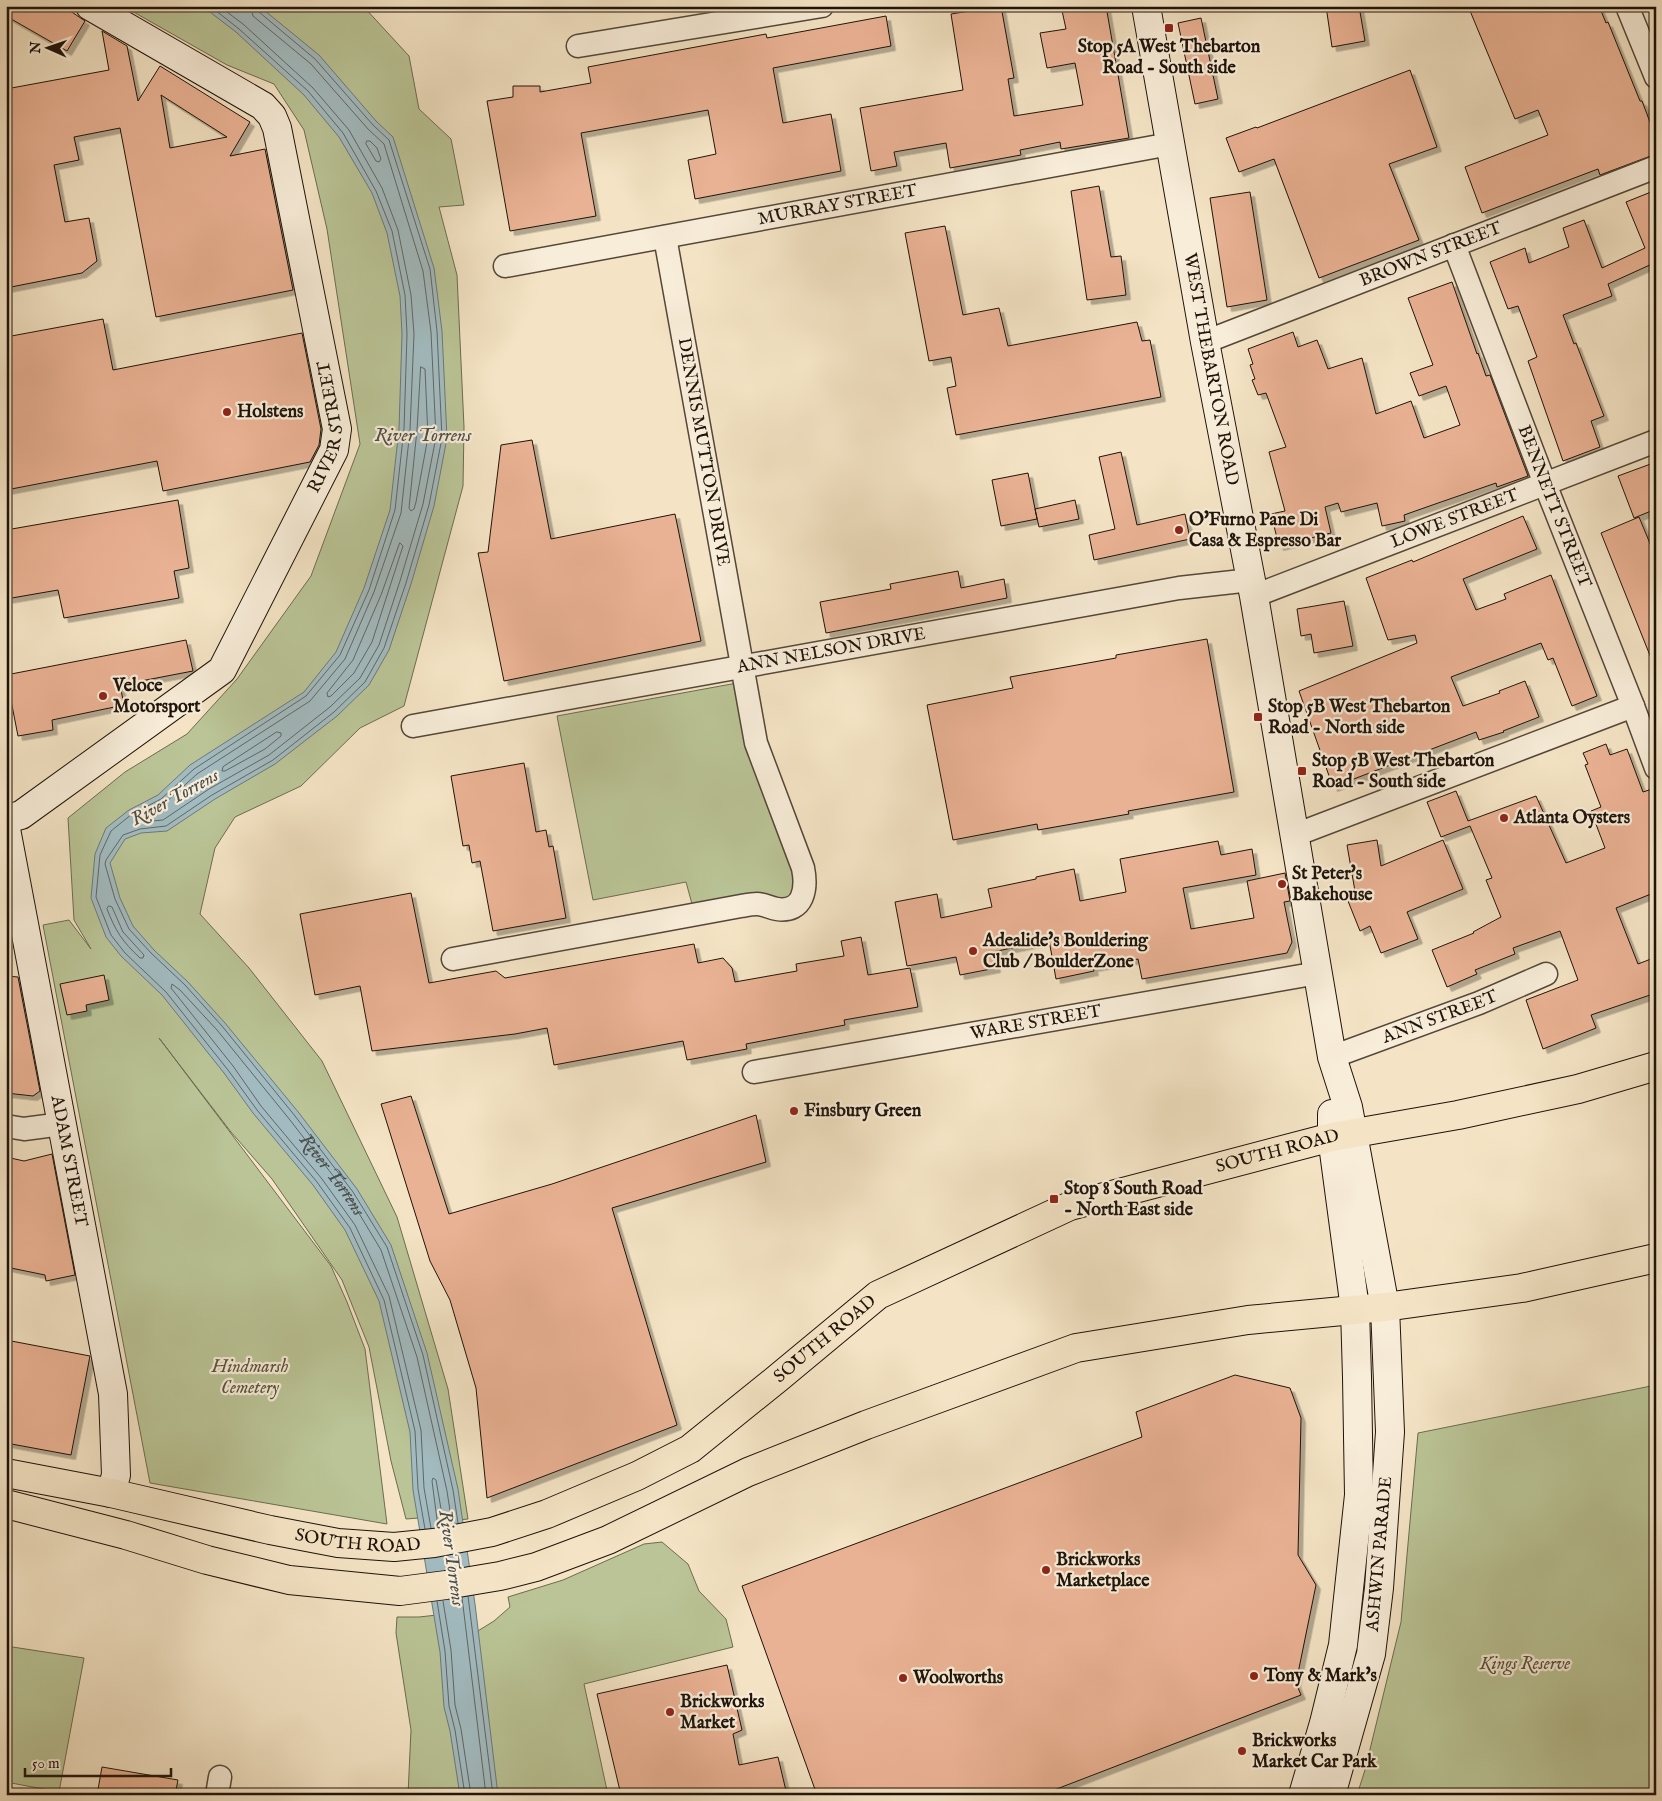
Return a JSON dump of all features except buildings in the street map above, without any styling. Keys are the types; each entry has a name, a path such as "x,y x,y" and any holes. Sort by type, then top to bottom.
{"highway":[{"name":"SOUTH ROAD","path":"6,1473 111,1493 270,1530 338,1543 394,1547 434,1543 481,1535 547,1514 637,1476 690,1449 878,1295 1070,1206 1343,1135 1458,1115 1578,1089 1656,1066"},
{"path":"6,1504 126,1535 207,1560 289,1580 400,1591 500,1576 536,1567 608,1540 748,1472 866,1425 1076,1348 1248,1320 1384,1307 1522,1288 1656,1258"}],"street":[{"name":"RIVER STREET","path":"6,819 21,815 222,670 334,450 337,429 277,128 272,116 263,106 90,6"},
{"path":"578,46 822,6"},
{"name":"WEST THEBARTON ROAD","path":"1146,6 1206,342 1253,588 1332,1057 1343,1135 1355,1309"},
{"path":"1627,6 1656,77"},
{"name":"MURRAY STREET","path":"505,266 1170,144"},
{"name":"BROWN STREET","path":"1206,342 1656,167"},
{"name":"DENNIS MUTTON DRIVE","path":"454,959 741,906 758,904 783,910 797,905 806,886 805,878 756,743 665,237"},
{"name":"BENNETT STREET","path":"1454,245 1656,768"},
{"name":"LOWE STREET","path":"1253,588 1545,484 1656,441"},
{"name":"ANN NELSON DRIVE","path":"413,726 1179,588 1253,588"},
{"path":"1295,835 1633,706"},
{"name":"ADAM STREET","path":"6,829 113,1394 116,1475 111,1493"},
{"name":"WARE STREET","path":"754,1072 1318,973"},
{"name":"ANN STREET","path":"1332,1057 1479,1003 1546,974"},
{"path":"6,1126 24,1129 62,1124"},
{"name":"WEST THEBARTON ROAD","path":"1343,1135 1384,1307"},
{"name":"ASHWIN PARADE","path":"1331,1795 1371,1654 1378,1597 1390,1432 1384,1307"},
{"name":"ASHWIN PARADE","path":"1303,1795 1324,1723 1341,1654 1347,1608 1359,1495 1355,1309"}],"green space":[{"name":"Hindmarsh Cemetery","path":"123,6 363,6 409,56 419,109 451,139 464,205 439,207 457,275 464,427 463,486 404,706 360,728 301,786 235,817 215,848 200,914 249,968 322,1061 397,1217 448,1389 468,1519 447,1521 443,1516 406,1519 391,1461 369,1347 342,1280 272,1179 231,1132 159,1038 331,1266 365,1349 387,1524 150,1483 43,925 69,920 91,949 74,920 68,818 125,772 187,734 237,679 311,576 360,444 327,229 304,130 274,84 227,65"},
{"path":"737,683 798,873 791,900 692,904 686,882 593,900 557,716"},
{"name":"Kings Reserve","path":"1656,1385 1656,1795 1357,1795 1365,1770 1401,1622 1418,1433"},
{"path":"662,1542 688,1564 699,1591 726,1619 733,1647 584,1684 608,1795 408,1795 411,1730 396,1633 397,1617 419,1617 455,1613 473,1634 494,1621 510,1607 508,1597 563,1580 644,1544"},
{"path":"6,1646 84,1658 59,1792 6,1782"}],"water":[{"name":"River Torrens","path":"202,6 259,6 319,55 376,121 393,137 434,268 442,331 447,438 434,506 411,584 389,650 369,685 337,716 275,764 215,799 167,831 141,833 125,839 110,863 120,898 133,926 225,1023 299,1113 357,1189 391,1245 427,1353 458,1489 475,1604 498,1795 460,1795 450,1731 444,1707 440,1652 413,1490 410,1432 379,1301 345,1230 313,1185 253,1113 162,995 121,956 106,937 91,898 95,854 106,828 129,810 158,795 190,765 304,692 336,652 364,588 390,510 399,429 402,334 400,296 387,233 372,193 339,137 304,95 236,32"}],"place":[{"name":"Stop 5A West Thebarton Road - South side","path":"1169,28"},
{"name":"Holstens","path":"227,412"},
{"name":"O'Furno Pane Di Casa & Espresso Bar","path":"1179,530"},
{"name":"Veloce Motorsport","path":"103,696"},
{"name":"Stop 5B West Thebarton Road - North side","path":"1258,717"},
{"name":"Stop 5B West Thebarton Road - South side","path":"1302,771"},
{"name":"Atlanta Oysters","path":"1504,818"},
{"name":"St Peter's Bakehouse","path":"1282,884"},
{"name":"Adealide's Bouldering Club / BoulderZone","path":"973,951"},
{"name":"Finsbury Green","path":"794,1111"},
{"name":"Stop 8 South Road - North East side","path":"1054,1199"},
{"name":"Brickworks Marketplace","path":"1046,1570"},
{"name":"Tony & Mark's","path":"1254,1676"},
{"name":"Woolworths","path":"903,1678"},
{"name":"Brickworks Market","path":"670,1712"},
{"name":"Brickworks Market Car Park","path":"1242,1751"}]}
